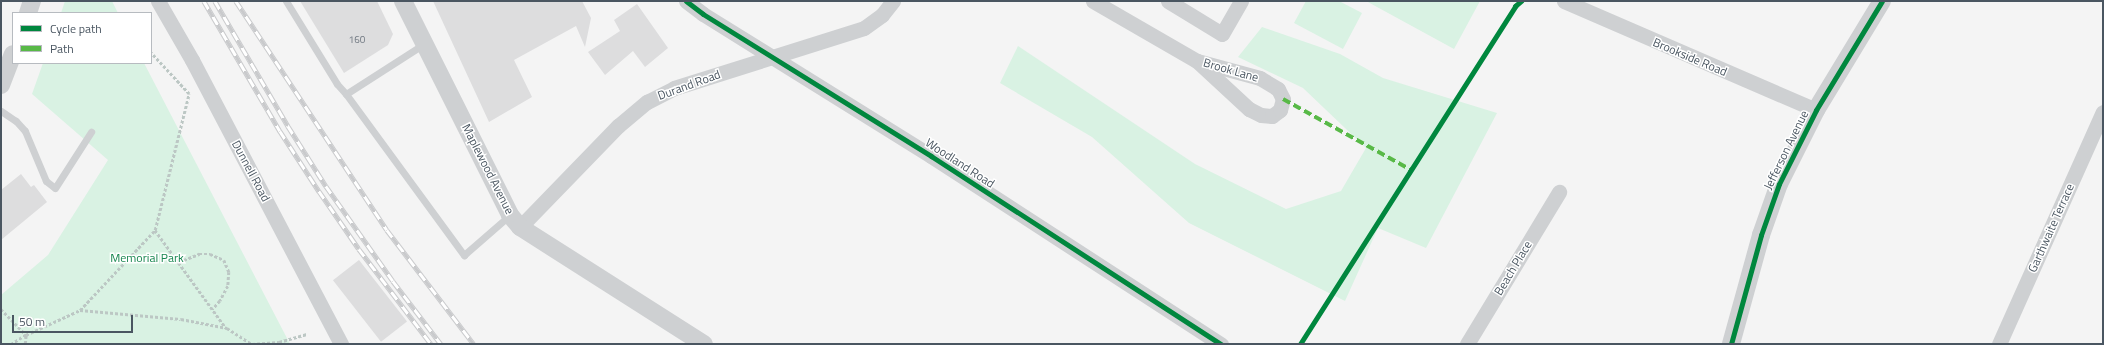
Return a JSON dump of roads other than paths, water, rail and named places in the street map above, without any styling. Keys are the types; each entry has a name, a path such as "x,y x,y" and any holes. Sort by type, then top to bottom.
{"street":[{"path":"28,12 32,1"},
{"name":"Dunnell Road","path":"158,1 192,60 341,344"},
{"name":"Maplewood Avenue","path":"403,1 515,221 704,344"},
{"name":"Woodland Road","path":"686,1 773,58 931,156 1221,344"},
{"name":"Durand Road","path":"515,221 618,126 647,102 674,88 773,58 864,28 882,15 893,1"},
{"name":"Brook Lane","path":"1093,1 1197,61 1249,109 1261,115 1272,116 1280,110 1283,99 1278,89 1260,78 1197,61"},
{"path":"1168,1 1222,34 1241,1"},
{"name":"Brookside Road","path":"1564,1 1816,110"},
{"name":"Jefferson Avenue","path":"1731,344 1761,235 1779,184 1816,110 1882,1"},
{"path":"1,84 12,56"},
{"name":"Garthwaite Terrace","path":"1999,344 2103,112"},
{"name":"Beach Place","path":"1467,344 1559,192"}],"lane":[{"path":"286,1 337,84 346,94 464,254 515,221"},
{"path":"346,94 424,44"},
{"path":"1,111 16,121 25,131 46,181 55,188 91,132"}],"railway":[{"path":"204,1 280,131 319,191 359,249 431,344"},
{"path":"215,1 288,126 326,186 393,281 441,344"},
{"path":"236,1 387,230 474,344"}],"park label":[{"name":"Memorial Park","path":"147,258"}]}
